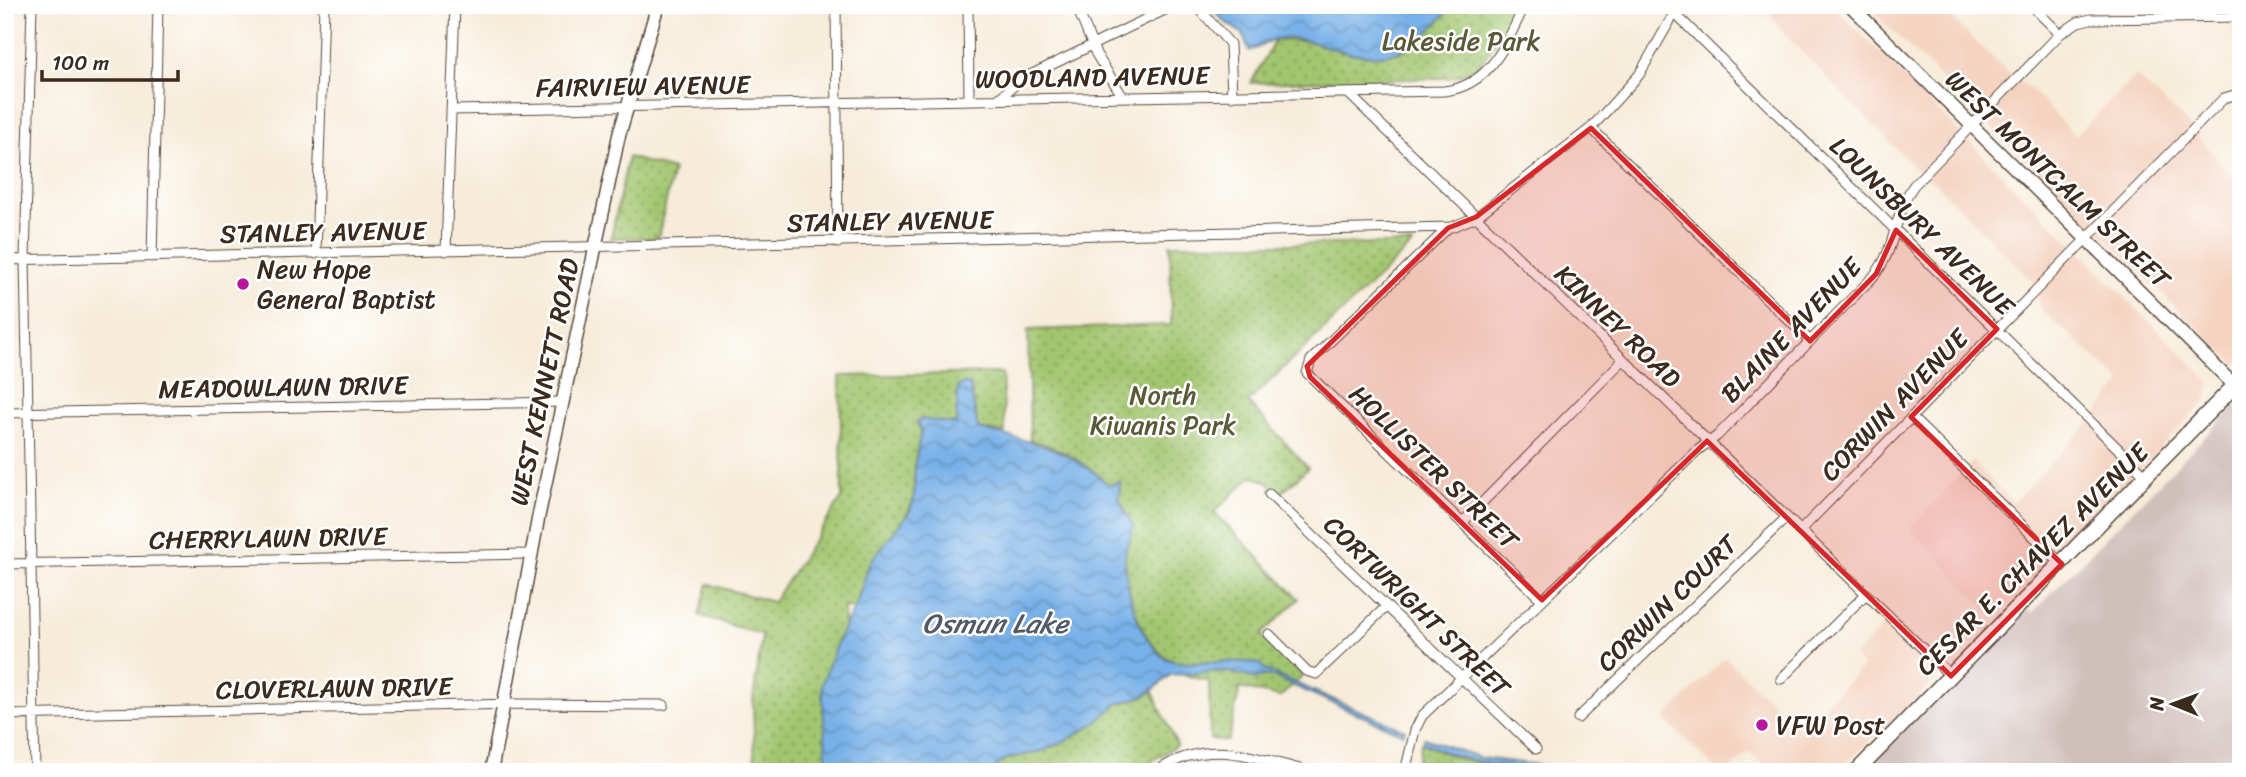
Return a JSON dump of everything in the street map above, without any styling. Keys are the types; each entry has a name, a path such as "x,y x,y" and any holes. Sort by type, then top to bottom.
{"main road":[{"name":"CESAR E. CHAVEZ AVENUE","path":"1856,772 2239,385"}],"street":[{"path":"32,5 25,259 35,772"},
{"path":"152,257 158,5"},
{"path":"316,254 324,5"},
{"path":"446,251 455,5"},
{"name":"WEST KENNETT ROAD","path":"491,772 531,554 595,248 626,108 658,5"},
{"path":"836,5 838,243"},
{"path":"968,5 969,99"},
{"path":"1076,5 1091,46 1123,97"},
{"path":"999,99 1022,79 1175,5"},
{"path":"1196,5 1230,44 1231,96"},
{"name":"WOODLAND AVENUE","path":"837,103 1444,91 1469,84 1495,62 1525,5"},
{"name":"LOUNSBURY AVENUE","path":"1667,5 1677,9 2147,477"},
{"name":"WEST MONTCALM STREET","path":"1850,5 2239,385"},
{"path":"2031,5 2060,34"},
{"name":"STANLEY AVENUE","path":"5,260 1448,228 1476,218 1591,128 1639,75 1677,9"},
{"name":"BLAINE AVENUE","path":"1405,772 1418,721 1709,442 1879,269 1910,190 2060,34 2091,19 2241,17"},
{"name":"KINNEY ROAD","path":"1348,93 1951,676"},
{"name":"CORWIN AVENUE","path":"1800,530 2224,98 2241,93"},
{"name":"FAIRVIEW AVENUE","path":"451,110 837,103"},
{"path":"1591,128 1810,341"},
{"name":"HOLLISTER STREET","path":"1448,228 1311,360 1307,368 1310,377 1542,600"},
{"path":"1462,523 1623,360"},
{"name":"MEADOWLAWN DRIVE","path":"5,413 562,402"},
{"path":"1911,417 2062,564"},
{"name":"CORTWRIGHT STREET","path":"1269,494 1535,749"},
{"name":"CORWIN COURT","path":"1578,718 1786,518"},
{"name":"CHERRYLAWN DRIVE","path":"5,564 531,554"},
{"path":"1781,679 1866,594"},
{"path":"1269,634 1306,671 1314,674 1321,671 1387,606"},
{"name":"CLOVERLAWN DRIVE","path":"5,715 503,705 664,705"},
{"path":"1156,772 1187,754 1210,751 1312,772"}],"highlighted area":[{"path":"1591,128 1810,341 1876,274 1896,230 1997,329 1911,417 2062,564 1951,676 1707,441 1542,600 1310,377 1307,366 1448,228 1476,217"}],"shaded area":[{"path":"1766,5 1832,5 2211,383 2207,400 1994,618 1910,528 1972,461 2013,503 2085,427 2122,382 2040,308 2032,281 1935,183 1915,168 1778,27"},
{"path":"1866,5 1938,5 2004,69 2032,90 2075,136 2136,76 2185,121 2241,187 2241,361 2236,365"},
{"path":"2236,405 2241,410 2241,772 1856,772 2022,604 2032,613"},
{"path":"1885,624 1939,677 1836,772 1772,772 1749,752 1727,772 1719,772 1664,719 1725,657 1799,730 1863,667 1854,657"}],"green space":[{"name":"Lakeside Park","path":"1452,5 1513,5 1489,52 1471,70 1460,75 1446,78 1251,83 1275,40 1315,41 1347,52 1398,53 1420,41"},
{"path":"628,157 673,170 658,238 611,238"},
{"name":"North Kiwanis Park","path":"1170,244 1413,244 1248,402 1308,468 1280,494 1269,483 1252,476 1214,512 1299,599 1261,635 1303,676 1280,697 1240,688 1228,741 1210,739 1209,681 1178,674 1176,662 1163,655 1140,625 1127,584 1126,546 1132,532 1119,499 1120,483 1109,485 1073,457 1030,440 1028,330 1171,325"},
{"path":"1002,373 1005,433 978,429 971,388 958,404 956,424 917,423 921,431 915,463 914,498 906,518 870,562 855,608 844,607 847,772 755,772 753,700 762,635 699,615 708,584 773,602 842,498 840,376"},
{"path":"1141,666 1177,745 1135,772 933,772"},
{"path":"1421,743 1460,759 1516,772 1415,772"}],"water":[{"path":"1209,5 1452,5 1429,31 1405,49 1377,55 1360,55 1291,38 1279,38 1249,51 1243,34 1225,22"},
{"name":"Osmun Lake","path":"970,385 978,429 1048,447 1079,462 1109,485 1120,481 1119,499 1133,526 1125,557 1132,602 1145,635 1165,658 1188,663 1260,664 1265,670 1405,730 1403,734 1276,678 1265,675 1256,679 1225,671 1170,675 1147,695 1117,704 1097,722 1069,739 1043,751 1006,759 991,772 827,772 822,684 837,642 856,605 870,562 910,511 914,498 915,463 921,431 917,422 922,419 956,424 958,386"},
{"path":"1424,738 1481,758 1595,772 1550,771 1485,763 1422,743"}],"place":[{"name":"New Hope General Baptist","path":"243,284"},
{"name":"VFW Post","path":"1762,725"}]}
